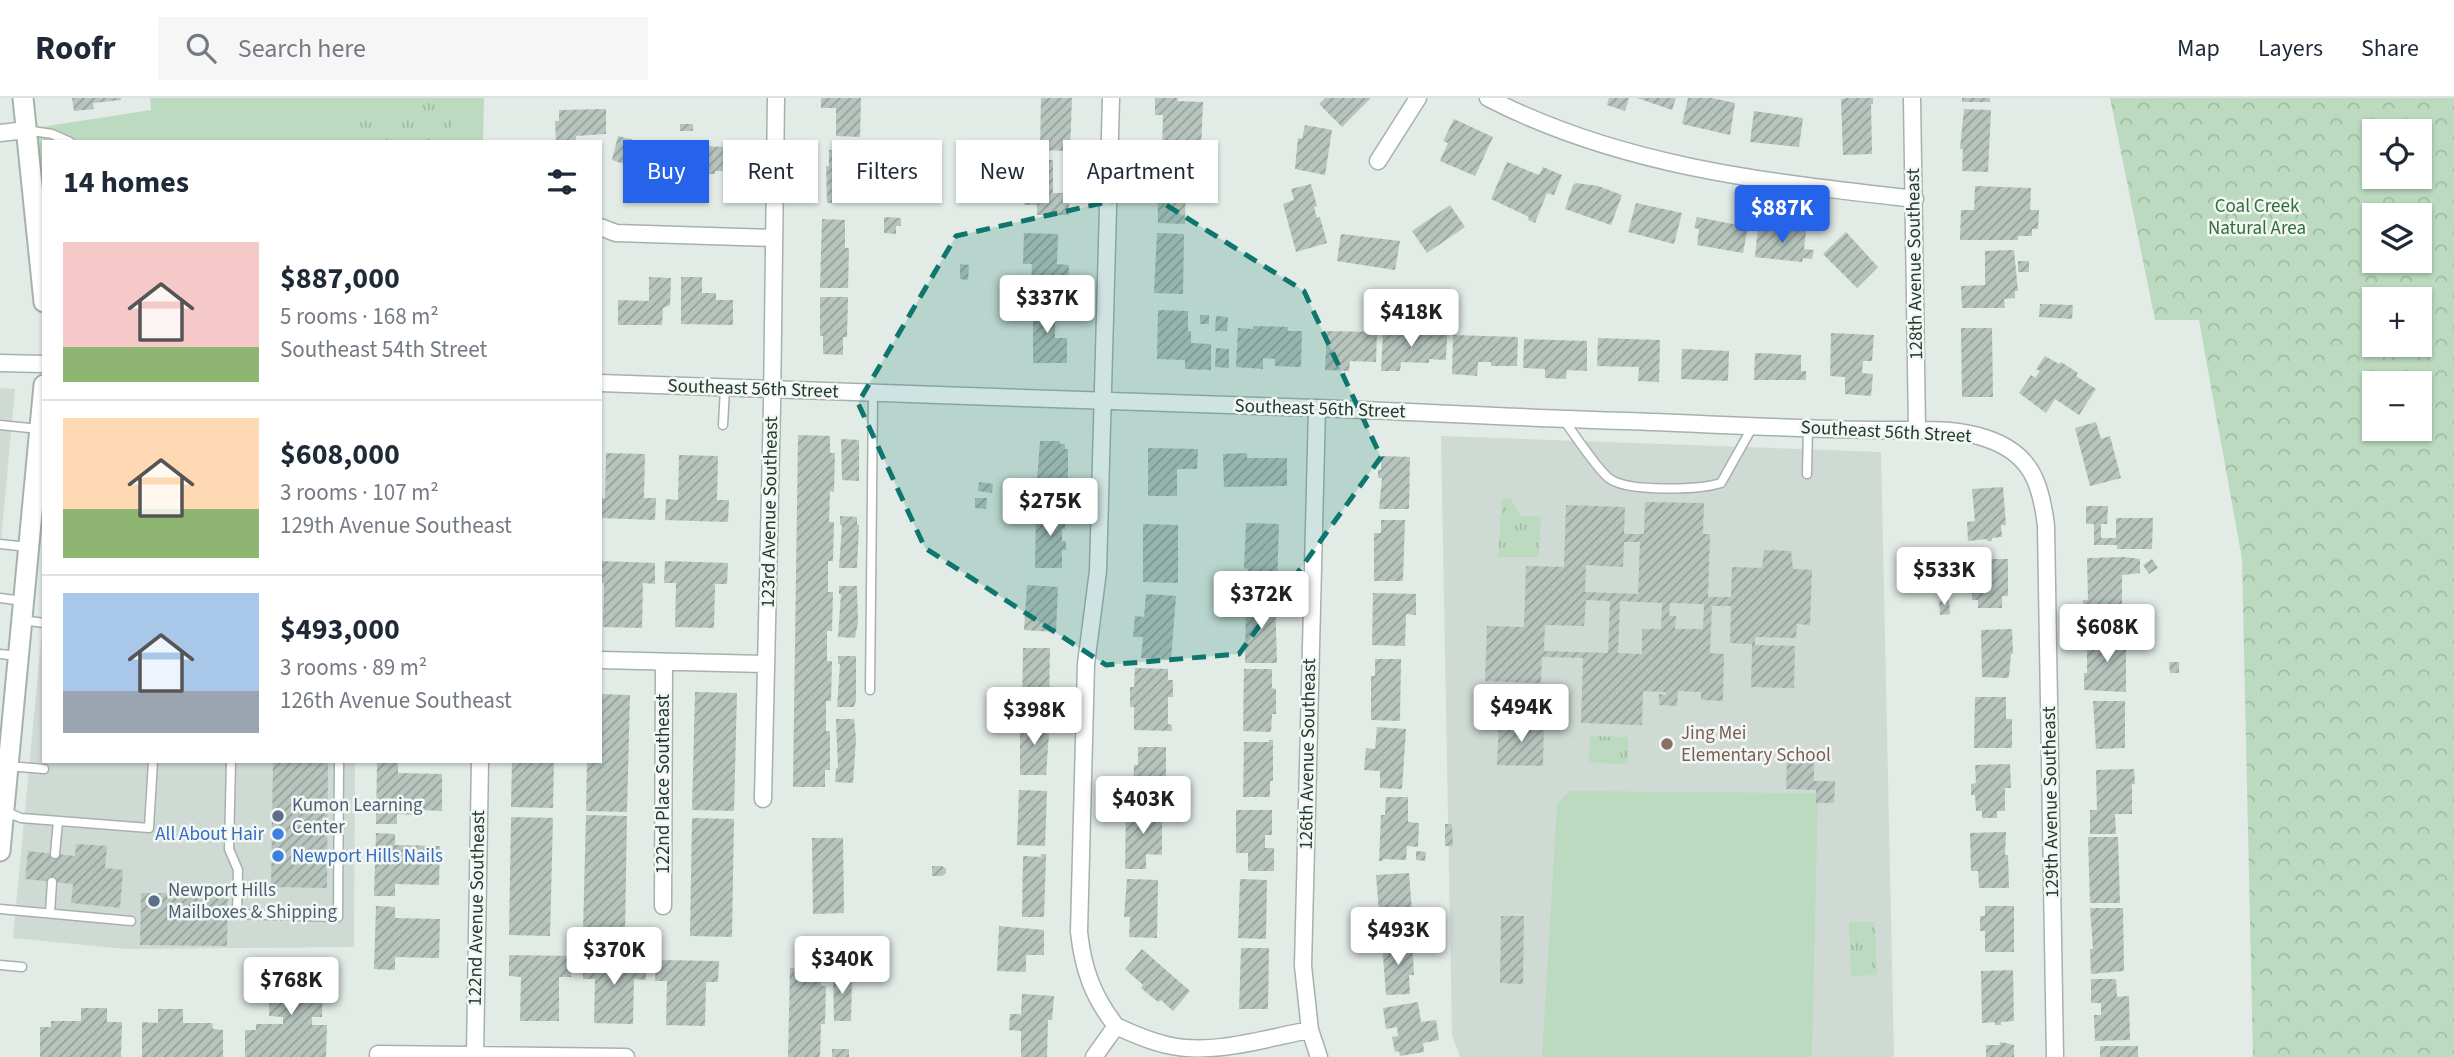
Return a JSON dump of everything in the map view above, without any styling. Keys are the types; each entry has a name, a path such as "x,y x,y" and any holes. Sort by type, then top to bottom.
{"street":[{"path":"23,98 41,250"},
{"name":"123rd Avenue Southeast","path":"763,799 776,98"},
{"path":"1111,98 1098,571 1086,664 1079,932 1086,976 1116,1026 1144,1039 1170,1046 1198,1049 1225,1046 1310,1030"},
{"path":"1378,162 1418,98"},
{"path":"1488,98 1555,129 1622,151 1696,170 1777,183 1915,199"},
{"name":"128th Avenue Southeast","path":"1912,98 1917,429"},
{"path":"0,133 26,130"},
{"path":"602,228 616,233 774,238"},
{"path":"0,363 42,364"},
{"name":"Southeast 56th Street","path":"602,383 1808,428 1917,429 1983,437 2018,453 2029,466"},
{"path":"0,851 7,765 9,655 22,610 42,403"},
{"name":"126th Avenue Southeast","path":"1317,408 1303,966 1310,1030 1319,1057"},
{"name":"129th Avenue Southeast","path":"2029,466 2043,502 2046,526 2055,1057"},
{"path":"602,660 766,664"},
{"name":"122nd Place Southeast","path":"663,906 664,662"},
{"name":"122nd Avenue Southeast","path":"475,1055 480,763"},
{"path":"1094,1057 1116,1026"},
{"path":"378,1054 626,1057"}],"lane":[{"path":"26,130 51,134 65,140"},
{"path":"723,425 724,388"},
{"path":"870,690 873,394"},
{"path":"1563,419 1608,478 1626,486 1704,489 1721,483 1753,426"},
{"path":"0,425 39,429"},
{"path":"1807,474 1808,428"},
{"path":"0,544 28,547"},
{"path":"0,598 42,622"},
{"path":"2,811 21,818 149,828 153,763"},
{"path":"231,763 229,849 238,870 237,914 338,917 339,763"},
{"path":"7,765 44,769"},
{"path":"55,854 58,821"},
{"path":"50,913 52,882"},
{"path":"0,909 131,920"},
{"path":"0,965 22,967"}],"highlighted area":[{"path":"1147,193 1304,291 1381,457 1239,654 1106,665 925,548 858,403 956,236"}],"shaded area":[{"path":"0,388 15,389 0,552"},
{"name":"Jing Mei Elementary School","path":"1441,436 1881,452 1894,1057 1460,1057 1452,1035"},
{"path":"42,630 42,763 355,763 354,947 127,949 13,938"}],"green space":[{"path":"150,98 484,98 483,140 42,140 42,196 35,128 151,110"},
{"path":"399,98 451,98 451,140 348,140 348,113 399,114"},
{"name":"Coal Creek Natural Area","path":"2110,98 2454,98 2454,1057 2253,1057 2242,559 2199,320 2155,320"},
{"path":"1502,499 1511,499 1520,515 1541,517 1539,554 1536,557 1498,557"},
{"path":"1590,736 1628,737 1628,764 1589,763"},
{"path":"1570,791 1818,793 1812,1057 1542,1057 1557,804"},
{"path":"1849,922 1875,922 1877,975 1851,976"}],"building":[{"path":"72,98 121,100 93,103 94,109 74,111"},
{"path":"821,98 861,98 860,137 836,136 836,108 821,108"},
{"path":"1041,98 1072,98 1070,140 1063,140 1063,151 1049,150 1049,140 1040,140"},
{"path":"1155,98 1203,102 1201,140 1162,140 1163,115 1155,115"},
{"path":"1325,98 1371,98 1342,127 1319,104"},
{"path":"1609,98 1629,98 1625,111 1607,105"},
{"path":"1637,98 1676,98 1672,110"},
{"path":"1688,98 1712,98 1735,103 1730,135 1682,124"},
{"path":"1873,98 1872,154 1843,155 1841,99"},
{"path":"1962,98 1990,98 1990,102 1962,102"},
{"path":"606,109 606,134 576,136 576,140 556,140 555,121 559,121 559,110"},
{"path":"1964,109 1991,110 1988,172 1962,171 1963,149 1960,149"},
{"path":"1754,111 1803,118 1799,147 1750,142"},
{"path":"1454,119 1493,137 1475,176 1440,161 1448,143 1443,141"},
{"path":"680,124 693,124 693,131 680,131"},
{"path":"1305,125 1332,130 1325,175 1295,169 1298,138 1302,139"},
{"path":"618,136 634,140 623,140 623,164 612,160"},
{"path":"709,146 723,147 723,171 715,171 715,174 709,174"},
{"path":"829,150 832,150 832,203 827,203 826,166 829,166"},
{"path":"1049,160 1053,160 1053,193 1063,193 1063,203 1069,203 1069,215 1037,215 1037,205 1024,205 1049,203"},
{"path":"1507,162 1539,175 1543,167 1562,175 1554,195 1547,193 1535,223 1528,220 1529,217 1491,199"},
{"path":"1576,183 1598,186 1622,195 1611,225 1565,209"},
{"path":"1311,184 1317,206 1314,207 1317,218 1320,217 1327,243 1296,252 1283,204 1294,200 1291,189"},
{"path":"1975,186 2031,188 2030,210 2039,210 2038,229 2032,229 2032,236 2018,236 2018,240 1960,240 1961,210 1974,210"},
{"path":"1158,203 1185,203 1185,224 1158,223"},
{"path":"1636,203 1682,213 1674,244 1628,232"},
{"path":"1450,205 1465,227 1427,253 1412,231"},
{"path":"884,217 901,218 901,226 896,226 896,234 884,233"},
{"path":"1697,217 1748,227 1743,253 1697,245 1699,229 1694,228"},
{"path":"822,219 845,220 845,248 849,248 848,288 820,288"},
{"path":"1758,227 1806,231 1804,249 1814,250 1812,259 1803,258 1802,262 1755,257"},
{"path":"1846,232 1878,267 1857,288 1823,254"},
{"path":"1024,233 1058,234 1057,264 1069,265 1068,287 1031,287 1032,264 1023,264"},
{"path":"1157,233 1184,234 1183,294 1154,293"},
{"path":"1341,234 1400,241 1395,270 1337,261"},
{"path":"2014,250 2018,291 2015,291 2015,298 2004,299 2005,308 1962,308 1961,286 1985,285 1985,251"},
{"path":"2018,261 2029,261 2029,272 2018,272"},
{"path":"960,264 969,265 968,280 960,279"},
{"path":"649,277 671,278 670,305 663,308 662,325 618,325 618,300 649,301"},
{"path":"681,277 702,277 702,293 716,293 716,300 733,300 733,325 681,324"},
{"path":"820,297 848,297 847,337 843,337 843,355 823,354"},
{"path":"1033,300 1055,300 1055,338 1067,338 1067,363 1033,363"},
{"path":"2040,304 2073,305 2072,319 2039,317"},
{"path":"1158,310 1188,311 1191,343 1211,344 1211,370 1185,369 1185,360 1157,359"},
{"path":"1200,315 1209,315 1209,324 1200,324"},
{"path":"1216,316 1228,317 1227,331 1215,331"},
{"path":"1253,326 1288,327 1288,331 1302,331 1301,367 1275,366 1275,359 1263,358 1263,369 1236,367 1238,328 1253,329"},
{"path":"1961,328 1992,328 1993,397 1962,397"},
{"path":"1327,331 1377,332 1376,362 1350,361 1349,371 1325,370"},
{"path":"1383,332 1447,335 1446,360 1429,359 1429,363 1401,362 1400,371 1381,371"},
{"path":"1831,333 1874,335 1872,361 1863,361 1862,373 1873,374 1871,396 1845,394 1845,377 1830,376"},
{"path":"1453,335 1518,337 1517,366 1491,366 1491,362 1478,362 1477,376 1452,374"},
{"path":"1598,338 1660,340 1659,382 1638,381 1639,367 1597,366"},
{"path":"1524,339 1587,341 1587,371 1567,370 1566,379 1545,378 1545,369 1523,368"},
{"path":"1216,348 1229,349 1229,368 1215,367"},
{"path":"1682,349 1729,351 1728,381 1681,379"},
{"path":"1755,353 1801,355 1801,371 1806,371 1806,380 1754,380"},
{"path":"2045,356 2078,373 2076,376 2096,389 2079,415 2055,399 2046,413 2019,393 2031,375 2035,378 2040,371 2036,369"},
{"path":"2096,422 2101,439 2110,436 2121,478 2090,486 2075,428"},
{"path":"798,435 830,436 830,453 835,453 834,492 830,491 829,522 834,522 833,561 828,561 828,592 833,592 832,631 827,631 827,661 832,661 831,701 826,701 826,731 830,731 830,770 825,770 825,787 793,787"},
{"path":"841,439 859,440 859,481 842,480"},
{"path":"1040,441 1060,441 1060,444 1065,444 1065,449 1068,449 1068,495 1036,493"},
{"path":"1148,448 1198,449 1197,469 1177,469 1177,496 1148,496"},
{"path":"606,453 645,454 644,498 656,498 655,520 602,518 602,498 605,498"},
{"path":"1247,453 1247,458 1287,458 1287,486 1224,487 1223,454"},
{"path":"679,455 718,456 717,500 729,500 728,522 665,520 666,499 678,500"},
{"path":"1381,456 1410,457 1409,509 1379,509 1382,478 1378,478 1378,470 1381,470"},
{"path":"979,482 993,484 992,493 978,491"},
{"path":"2003,487 2006,525 2001,525 2002,537 1992,538 1992,541 1968,541 1967,522 1975,521 1972,489"},
{"path":"975,498 987,498 986,509 975,508"},
{"path":"1645,502 1704,503 1703,534 1710,534 1708,597 1731,597 1732,567 1762,568 1764,550 1791,551 1793,569 1812,570 1810,625 1797,624 1796,638 1755,637 1755,645 1795,646 1794,688 1751,687 1752,644 1730,643 1731,606 1712,606 1710,653 1724,654 1723,701 1701,700 1701,692 1678,691 1677,706 1659,705 1659,694 1666,695 1666,692 1643,691 1642,725 1581,723 1583,658 1542,657 1541,683 1485,681 1487,626 1524,627 1526,566 1564,567 1566,505 1625,507 1624,534 1644,534","holes":["1624,542 1640,542 1638,594 1585,592 1586,565 1623,567","1586,600 1610,601 1608,653 1544,651 1545,625 1584,626","1620,601 1662,603 1661,629 1642,629 1642,654 1618,653","1670,603 1704,604 1703,629 1675,629 1676,616 1669,616"]},
{"path":"2086,506 2108,506 2107,524 2101,524 2101,538 2116,538 2116,518 2153,518 2152,549 2117,549 2117,545 2094,545 2094,524 2086,524"},
{"path":"1036,509 1066,509 1062,541 1066,541 1066,550 1062,550 1062,568 1035,568"},
{"path":"840,516 857,517 857,568 839,568 842,525"},
{"path":"1381,520 1405,520 1403,581 1374,581 1374,533 1381,533"},
{"path":"1246,523 1279,524 1277,587 1247,586 1248,569 1244,568"},
{"path":"1143,524 1178,525 1178,583 1143,582"},
{"path":"2087,558 2140,559 2140,573 2122,575 2122,605 2106,605 2106,623 2083,623 2083,600 2088,600"},
{"path":"1979,559 2008,559 2008,596 2002,596 2002,608 1978,608 1978,600 1972,600 1972,583 1977,583"},
{"path":"2152,559 2158,568 2149,574 2143,565"},
{"path":"602,561 655,563 655,584 643,583 642,628 603,627"},
{"path":"665,561 728,563 727,584 715,584 714,628 675,627 676,583 664,583"},
{"path":"1027,585 1058,587 1056,632 1024,630"},
{"path":"839,586 857,586 858,622 855,638 838,637 841,594"},
{"path":"1373,593 1416,594 1416,615 1406,614 1405,646 1372,645"},
{"path":"1146,594 1176,596 1171,660 1141,658 1143,637 1133,637 1135,616 1144,617"},
{"path":"1246,597 1275,597 1277,663 1245,663"},
{"path":"1949,600 1950,614 1940,615 1939,601"},
{"path":"2012,629 2013,654 2008,678 1982,677 1981,630"},
{"path":"2099,631 2126,631 2126,692 2084,690 2087,649 2099,649"},
{"path":"1023,648 1050,648 1049,708 1022,707"},
{"path":"838,656 856,656 854,707 837,707 840,664"},
{"path":"1375,659 1401,659 1400,721 1371,720 1371,676 1375,676"},
{"path":"2169,662 2179,662 2179,673 2170,673"},
{"path":"1135,668 1168,669 1168,680 1173,680 1173,697 1168,697 1168,724 1172,725 1172,731 1134,730 1134,707 1130,707 1130,687 1134,687"},
{"path":"1244,669 1272,669 1272,688 1276,689 1276,714 1272,714 1271,732 1243,731"},
{"path":"695,692 737,693 734,811 692,810"},
{"path":"602,694 630,695 627,812 586,811 587,763 602,763"},
{"path":"1975,697 2006,697 2006,719 2012,719 2012,748 1974,748"},
{"path":"2093,701 2125,701 2125,748 2096,749"},
{"path":"836,719 854,719 856,739 853,783 835,782 838,768"},
{"path":"1050,719 1046,775 1020,775 1020,720"},
{"path":"1499,721 1544,723 1543,766 1497,765"},
{"path":"1377,727 1406,729 1402,789 1380,788 1380,771 1364,770 1366,748 1375,749"},
{"path":"1273,740 1273,781 1270,781 1270,797 1243,797 1244,742"},
{"path":"1138,747 1166,747 1166,798 1133,798 1134,765 1138,765"},
{"path":"1787,759 1814,760 1814,781 1835,781 1834,803 1816,803 1816,790 1786,789"},
{"path":"273,763 328,763 327,888 271,887"},
{"path":"377,763 398,763 398,773 442,774 442,811 420,810 420,815 397,814 397,824 376,824"},
{"path":"512,763 554,763 553,808 511,807"},
{"path":"2010,764 2011,788 2005,788 2005,811 1997,811 1997,818 1982,818 1982,811 1976,811 1975,795 1971,795 1971,784 1976,783 1975,765"},
{"path":"2134,769 2132,814 2115,814 2116,834 2090,834 2090,810 2097,810 2096,770"},
{"path":"1019,790 1047,791 1045,846 1017,845"},
{"path":"1386,797 1408,797 1408,822 1419,823 1418,847 1407,846 1406,860 1379,861 1381,815 1385,815"},
{"path":"1126,809 1162,809 1162,855 1146,854 1146,869 1125,869"},
{"path":"1236,810 1272,810 1272,835 1265,835 1265,848 1274,848 1274,871 1248,871 1248,853 1236,853"},
{"path":"586,815 627,816 625,934 583,933"},
{"path":"511,817 553,818 550,936 509,935"},
{"path":"692,818 734,819 732,937 690,936"},
{"path":"1445,824 1452,824 1453,846 1445,846"},
{"path":"2006,832 2005,855 2008,855 2009,888 1979,888 1978,871 1971,871 1970,833"},
{"path":"376,833 395,834 395,845 440,846 439,885 395,884 395,896 374,896"},
{"path":"2088,837 2118,837 2120,903 2090,903"},
{"path":"812,838 843,838 844,913 813,914"},
{"path":"76,844 107,846 105,868 123,870 120,908 71,903 73,884 25,879 28,851 75,856"},
{"path":"1416,851 1426,852 1425,861 1416,860"},
{"path":"1041,854 1046,854 1044,917 1022,917 1023,856 1041,857"},
{"path":"932,866 942,866 946,873 932,876"},
{"path":"1409,873 1413,924 1384,926 1383,912 1379,912 1376,875"},
{"path":"1127,879 1158,880 1157,938 1129,937 1130,917 1124,917"},
{"path":"1240,879 1267,880 1266,939 1238,938"},
{"path":"141,893 228,894 227,946 140,945"},
{"path":"376,906 395,907 395,918 440,919 439,958 395,957 395,970 374,969"},
{"path":"1985,906 2014,906 2014,952 1985,952 1985,931 1980,931 1980,916 1985,916"},
{"path":"2090,908 2123,908 2124,971 2091,974 2090,949 2093,949"},
{"path":"1501,916 1524,916 1523,984 1500,983"},
{"path":"999,926 1044,930 1044,955 1026,955 1026,972 997,971"},
{"path":"1412,942 1414,975 1409,975 1410,994 1386,995 1382,944"},
{"path":"1241,948 1269,948 1268,1009 1239,1009"},
{"path":"1142,949 1190,991 1173,1011 1141,988 1143,985 1125,969"},
{"path":"509,955 572,956 571,977 559,977 559,1021 520,1021 521,977 509,976"},
{"path":"583,957 646,959 646,980 634,979 633,1024 594,1023 595,979 583,979"},
{"path":"656,960 719,961 718,982 706,982 705,1026 666,1025 667,981 655,981"},
{"path":"790,968 821,968 821,986 826,986 825,1024 821,1024 820,1057 788,1057"},
{"path":"270,969 323,969 322,1017 312,1017 312,1025 327,1025 326,1057 245,1057 245,1030 256,1030 256,1024 283,1024 283,1017 269,1016"},
{"path":"2013,970 2014,1021 2001,1022 2001,1025 1995,1025 1995,1022 1982,1023 1981,971"},
{"path":"833,971 850,971 851,1021 834,1021"},
{"path":"2091,979 2116,979 2117,997 2129,996 2130,1040 2095,1041 2094,1015 2101,1015 2101,1003 2091,1003"},
{"path":"1022,994 1054,996 1052,1020 1048,1020 1047,1057 1021,1057 1021,1031 1009,1030 1010,1014 1021,1016"},
{"path":"1418,1002 1421,1022 1436,1020 1439,1040 1423,1043 1424,1052 1400,1056 1399,1051 1395,1052 1392,1037 1398,1036 1397,1027 1386,1029 1383,1008"},
{"path":"81,1008 107,1008 107,1022 122,1022 121,1057 40,1057 40,1027 51,1027 51,1021 81,1021"},
{"path":"158,1009 183,1009 183,1023 212,1023 213,1029 223,1030 223,1057 142,1057 142,1022 158,1023"},
{"path":"2000,1042 2014,1045 2014,1057 1986,1057 1986,1045 2000,1045"},
{"path":"2100,1046 2138,1046 2138,1057 2100,1057"},
{"path":"832,1049 849,1049 849,1057 832,1057"}],"place":[{"name":"Jing Mei Elementary School","path":"1667,744"},
{"name":"Kumon Learning Center","path":"278,816"},
{"name":"All About Hair","path":"278,834"},
{"name":"Newport Hills Nails","path":"278,856"},
{"name":"Newport Hills Mailboxes & Shipping","path":"154,901"}]}
